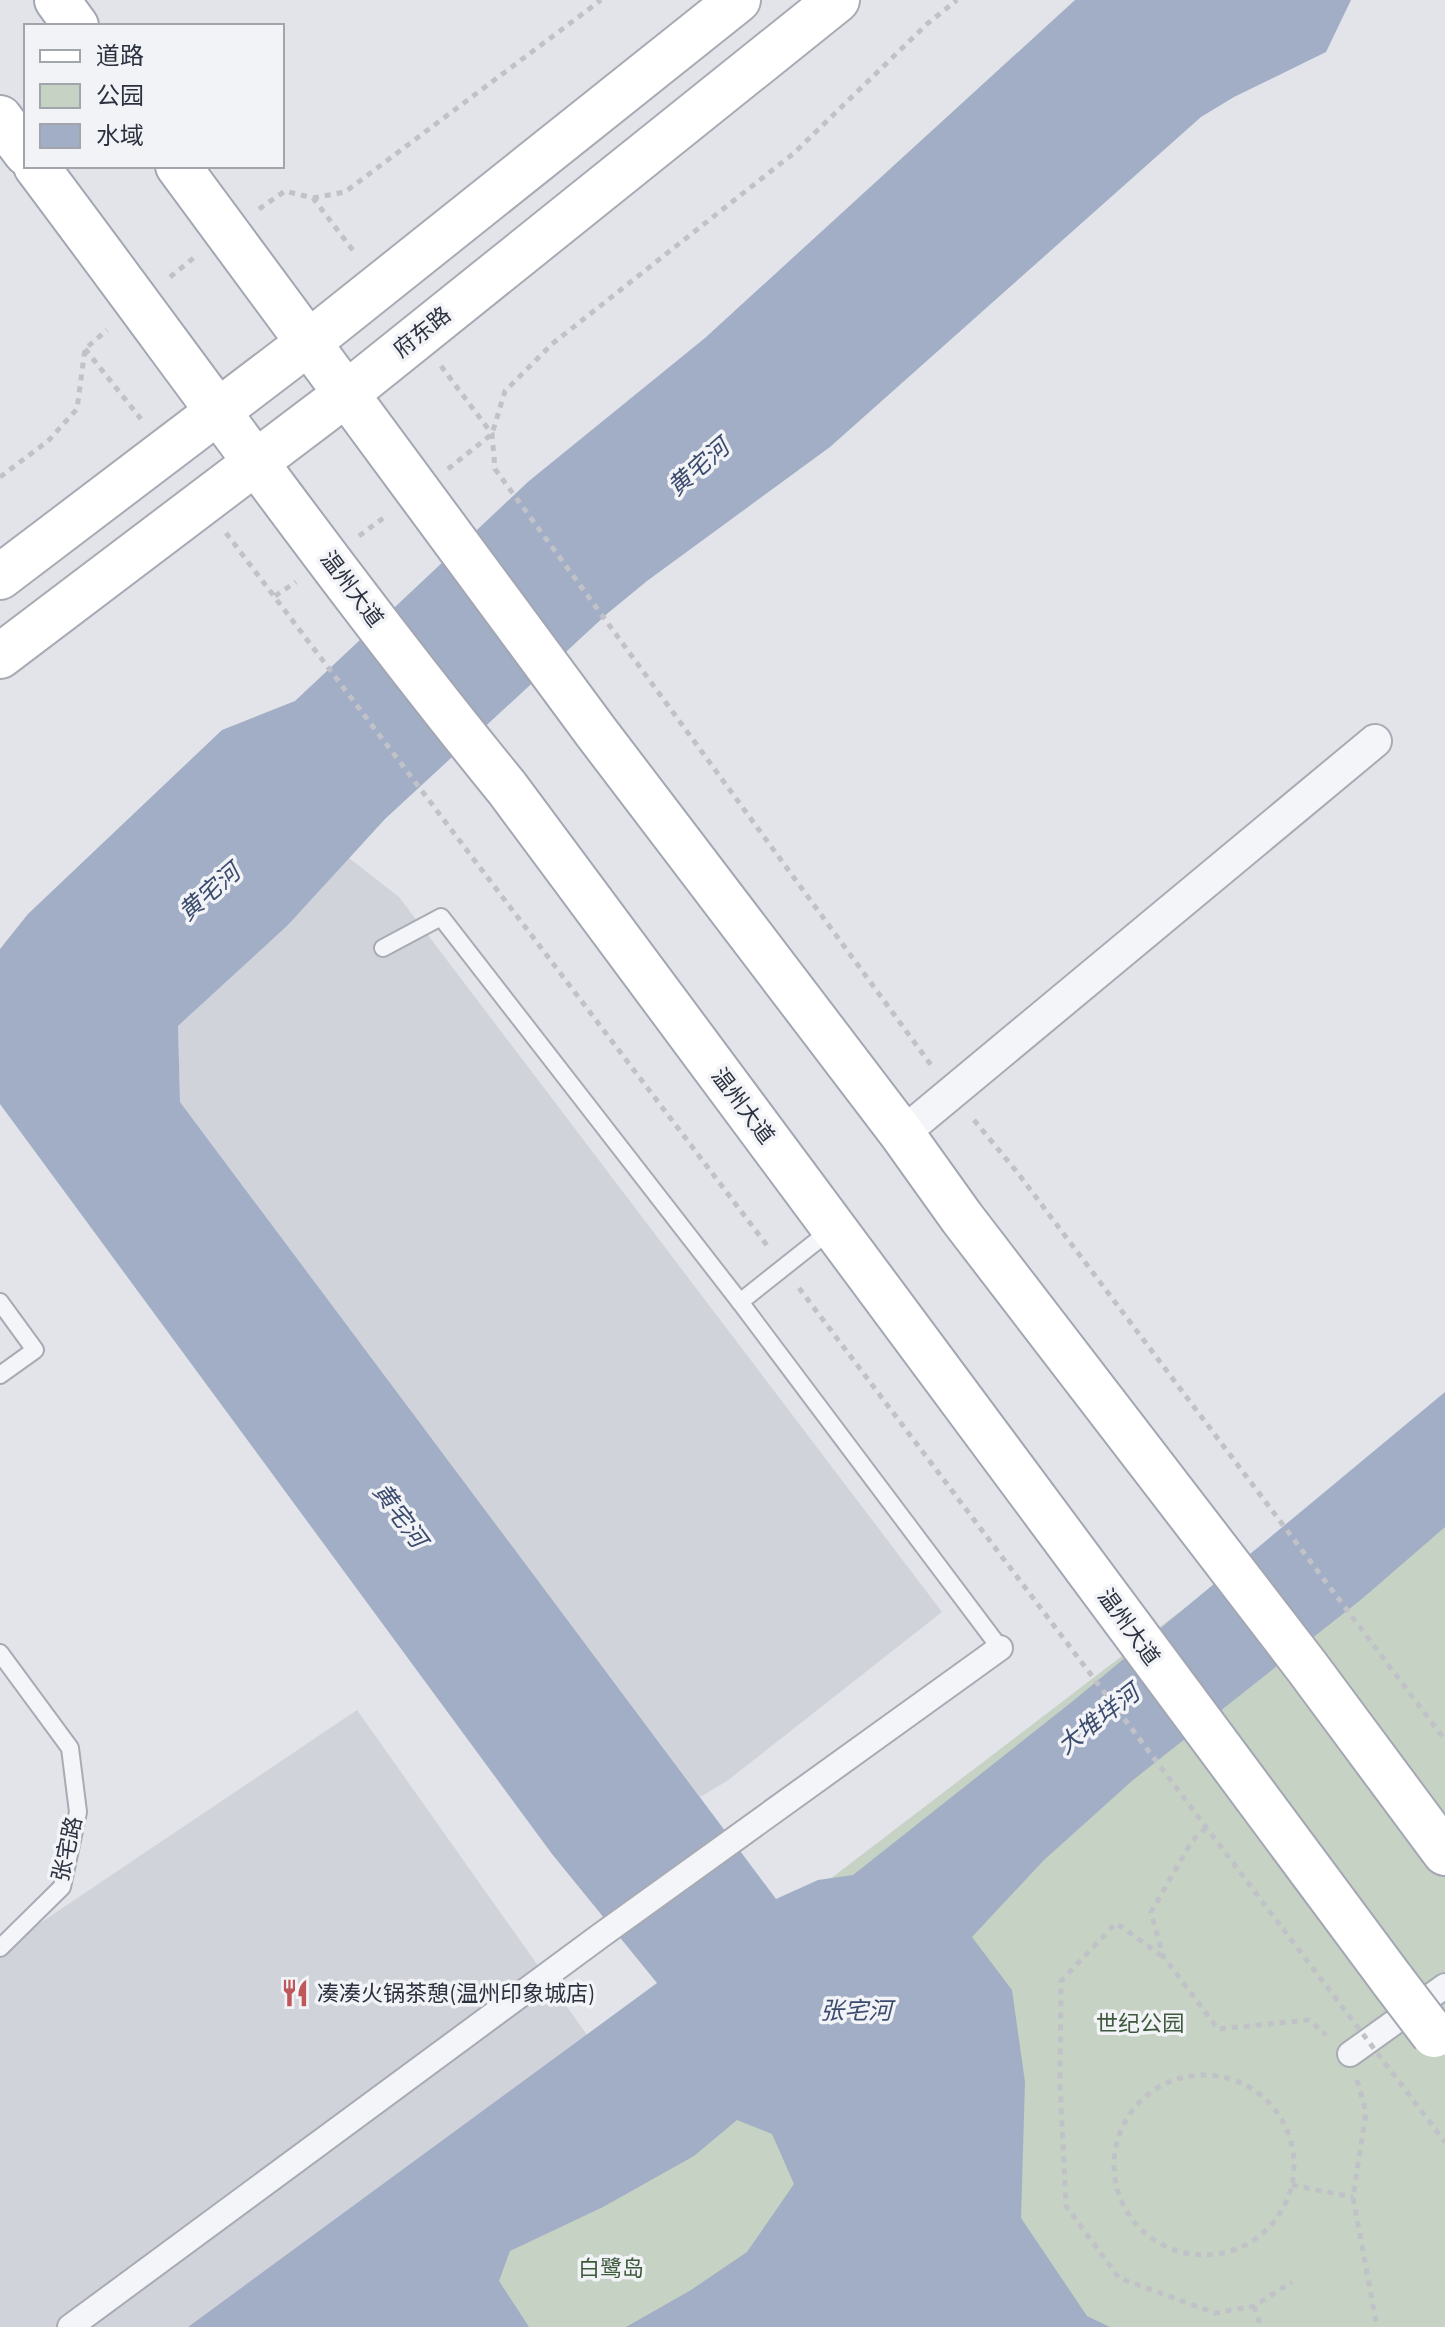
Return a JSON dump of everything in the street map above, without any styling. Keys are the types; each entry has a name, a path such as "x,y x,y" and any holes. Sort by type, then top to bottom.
{"main road":[{"path":"57,0 75,24"},
{"path":"0,577 308,343 738,0"},
{"name":"府东路","path":"0,656 346,394 837,0"},
{"path":"0,118 24,150"},
{"name":"温州大道","path":"37,168 256,463 436,700 507,788 1440,2043"},
{"path":"179,168 596,732 1445,1853"}],"street":[{"path":"902,1134 1375,741"},
{"path":"70,2327 609,1929 1000,1648"},
{"path":"1350,2054 1445,1986"}],"lane":[{"path":"383,948 441,917 740,1302 1000,1648"},
{"path":"740,1302 834,1228"},
{"path":"0,1302 35,1350 0,1375"},
{"name":"张宅路","path":"0,1653 70,1748 78,1812 62,1887 0,1948"}],"path":[{"path":"313,198 345,192 601,0"},
{"path":"275,596 339,571 419,491 492,434 505,391 552,344 794,153 927,24 957,0"},
{"path":"0,477 48,441 77,409 85,349"},
{"path":"508,486 611,627"},
{"path":"324,659 1445,2142"},
{"path":"1279,1519 1445,1740"},
{"path":"1163,1956 1151,1912 1192,1841 1206,1828"},
{"path":"1292,2282 1254,2306 1215,2313 1119,2278 1066,2206 1060,2084 1061,1981 1116,1923 1163,1956 1218,2029 1309,2020 1350,2054 1366,2112 1353,2197 1377,2327"},
{"path":"1211,2075 1253,2089 1270,2103 1283,2121 1291,2142 1295,2163 1292,2185 1285,2206 1273,2224 1257,2239 1237,2250 1216,2255 1194,2255 1172,2250 1153,2240 1136,2224 1117,2188 1114,2167 1116,2146 1134,2108 1149,2093 1168,2082 1189,2076 1211,2075"},
{"path":"1292,2185 1353,2197"},
{"path":"1254,2306 1261,2327"}],"shaded area":[{"path":"349,858 399,897 942,1612 727,1781 700,1797 180,1102 178,1026 288,925"},
{"path":"357,1710 587,2035 188,2327 0,2327 0,1950"}],"green space":[{"name":"世纪公园","path":"1445,1407 1445,2327 258,2327 664,2006"}],"water":[{"path":"1075,0 1351,0 1326,52 1234,97 1201,117 830,447 608,613 385,819 288,925 178,1026 180,1102 776,1899 818,1880 853,1875 1073,1701 1445,1392 1445,1527 1363,1598 1133,1780 1044,1860 972,1937 1012,1990 1025,2082 1021,2218 1087,2316 1110,2327 626,2327 691,2290 747,2252 794,2184 772,2134 737,2120 694,2156 603,2207 510,2251 499,2281 529,2327 188,2327 657,1983 552,1854 0,1104 0,949 28,914 222,730 295,701 529,481 705,338"}],"place":[{"name":"凑凑火锅茶憩(温州印象城店)","path":"295,1993"}],"water label":[{"name":"黄宅河","path":"698,467"},
{"name":"黄宅河","path":"209,892"},
{"name":"黄宅河","path":"400,1515"},
{"name":"大堆垟河","path":"1098,1719"},
{"name":"张宅河","path":"856,2010"}],"park label":[{"name":"白鹭岛","path":"611,2268"}]}
